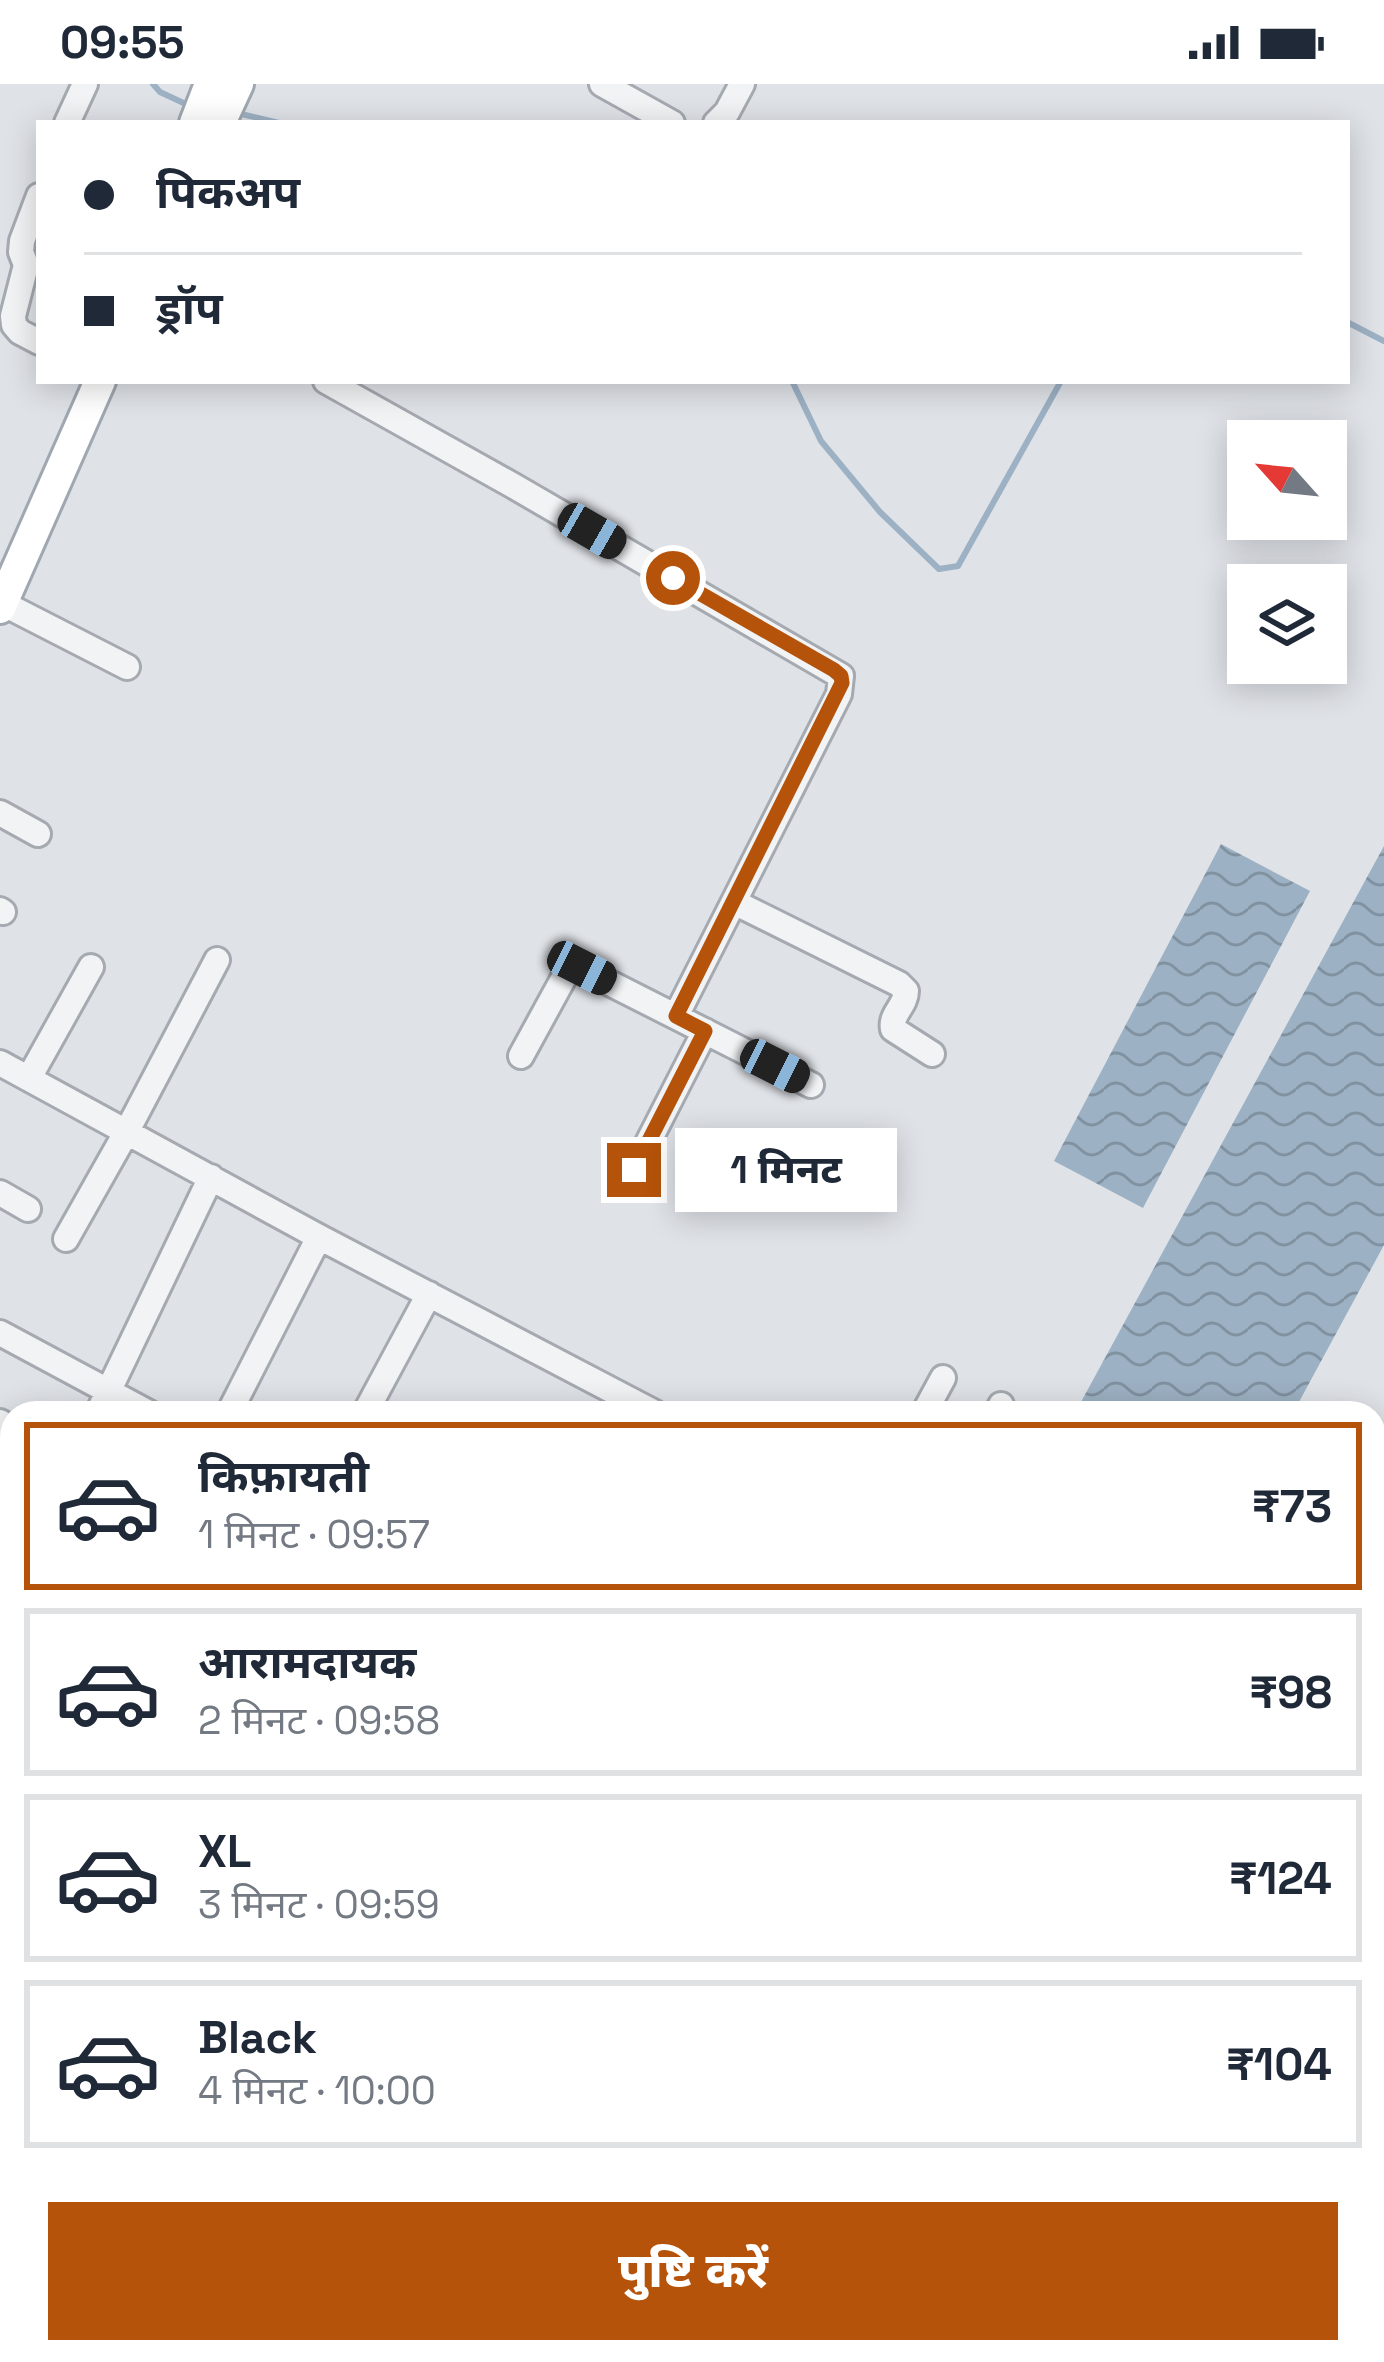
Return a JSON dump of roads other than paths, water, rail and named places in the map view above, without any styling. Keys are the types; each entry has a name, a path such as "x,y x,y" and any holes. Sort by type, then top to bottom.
{"main road":[{"path":"198,120 222,94"},
{"path":"2,590 81,384"},
{"path":"2,590 99,384"}],"street":[{"path":"69,120 85,84"},
{"path":"719,120 742,84"},
{"path":"606,85 668,120"},
{"path":"36,204 22,241 26,265 13,316 20,332 36,340"},
{"path":"331,384 841,676 838,694 676,1016"},
{"path":"2,590 127,667"},
{"path":"0,813 38,834"},
{"path":"734,902 899,984 906,998 892,1020 893,1029 932,1054"},
{"path":"66,1239 217,960"},
{"path":"521,1056 574,965 811,1084"},
{"path":"29,1078 92,967"},
{"path":"634,1170 705,1031"},
{"path":"0,1064 429,1294 605,1401"},
{"path":"104,1401 211,1177"},
{"path":"0,1193 28,1209"},
{"path":"235,1401 319,1237"},
{"path":"371,1401 429,1294"},
{"path":"0,1333 100,1401"},
{"path":"931,1401 943,1378"}],"water":[{"path":"1221,844 1310,891 1143,1208 1054,1161"},
{"path":"1384,846 1384,1245 1300,1401 1082,1401"}],"waterway":[{"path":"153,84 190,106"},
{"path":"233,112 266,120"},
{"path":"1350,324 1384,341"},
{"path":"793,384 821,441 880,512 939,569 958,566 1059,384"}]}
